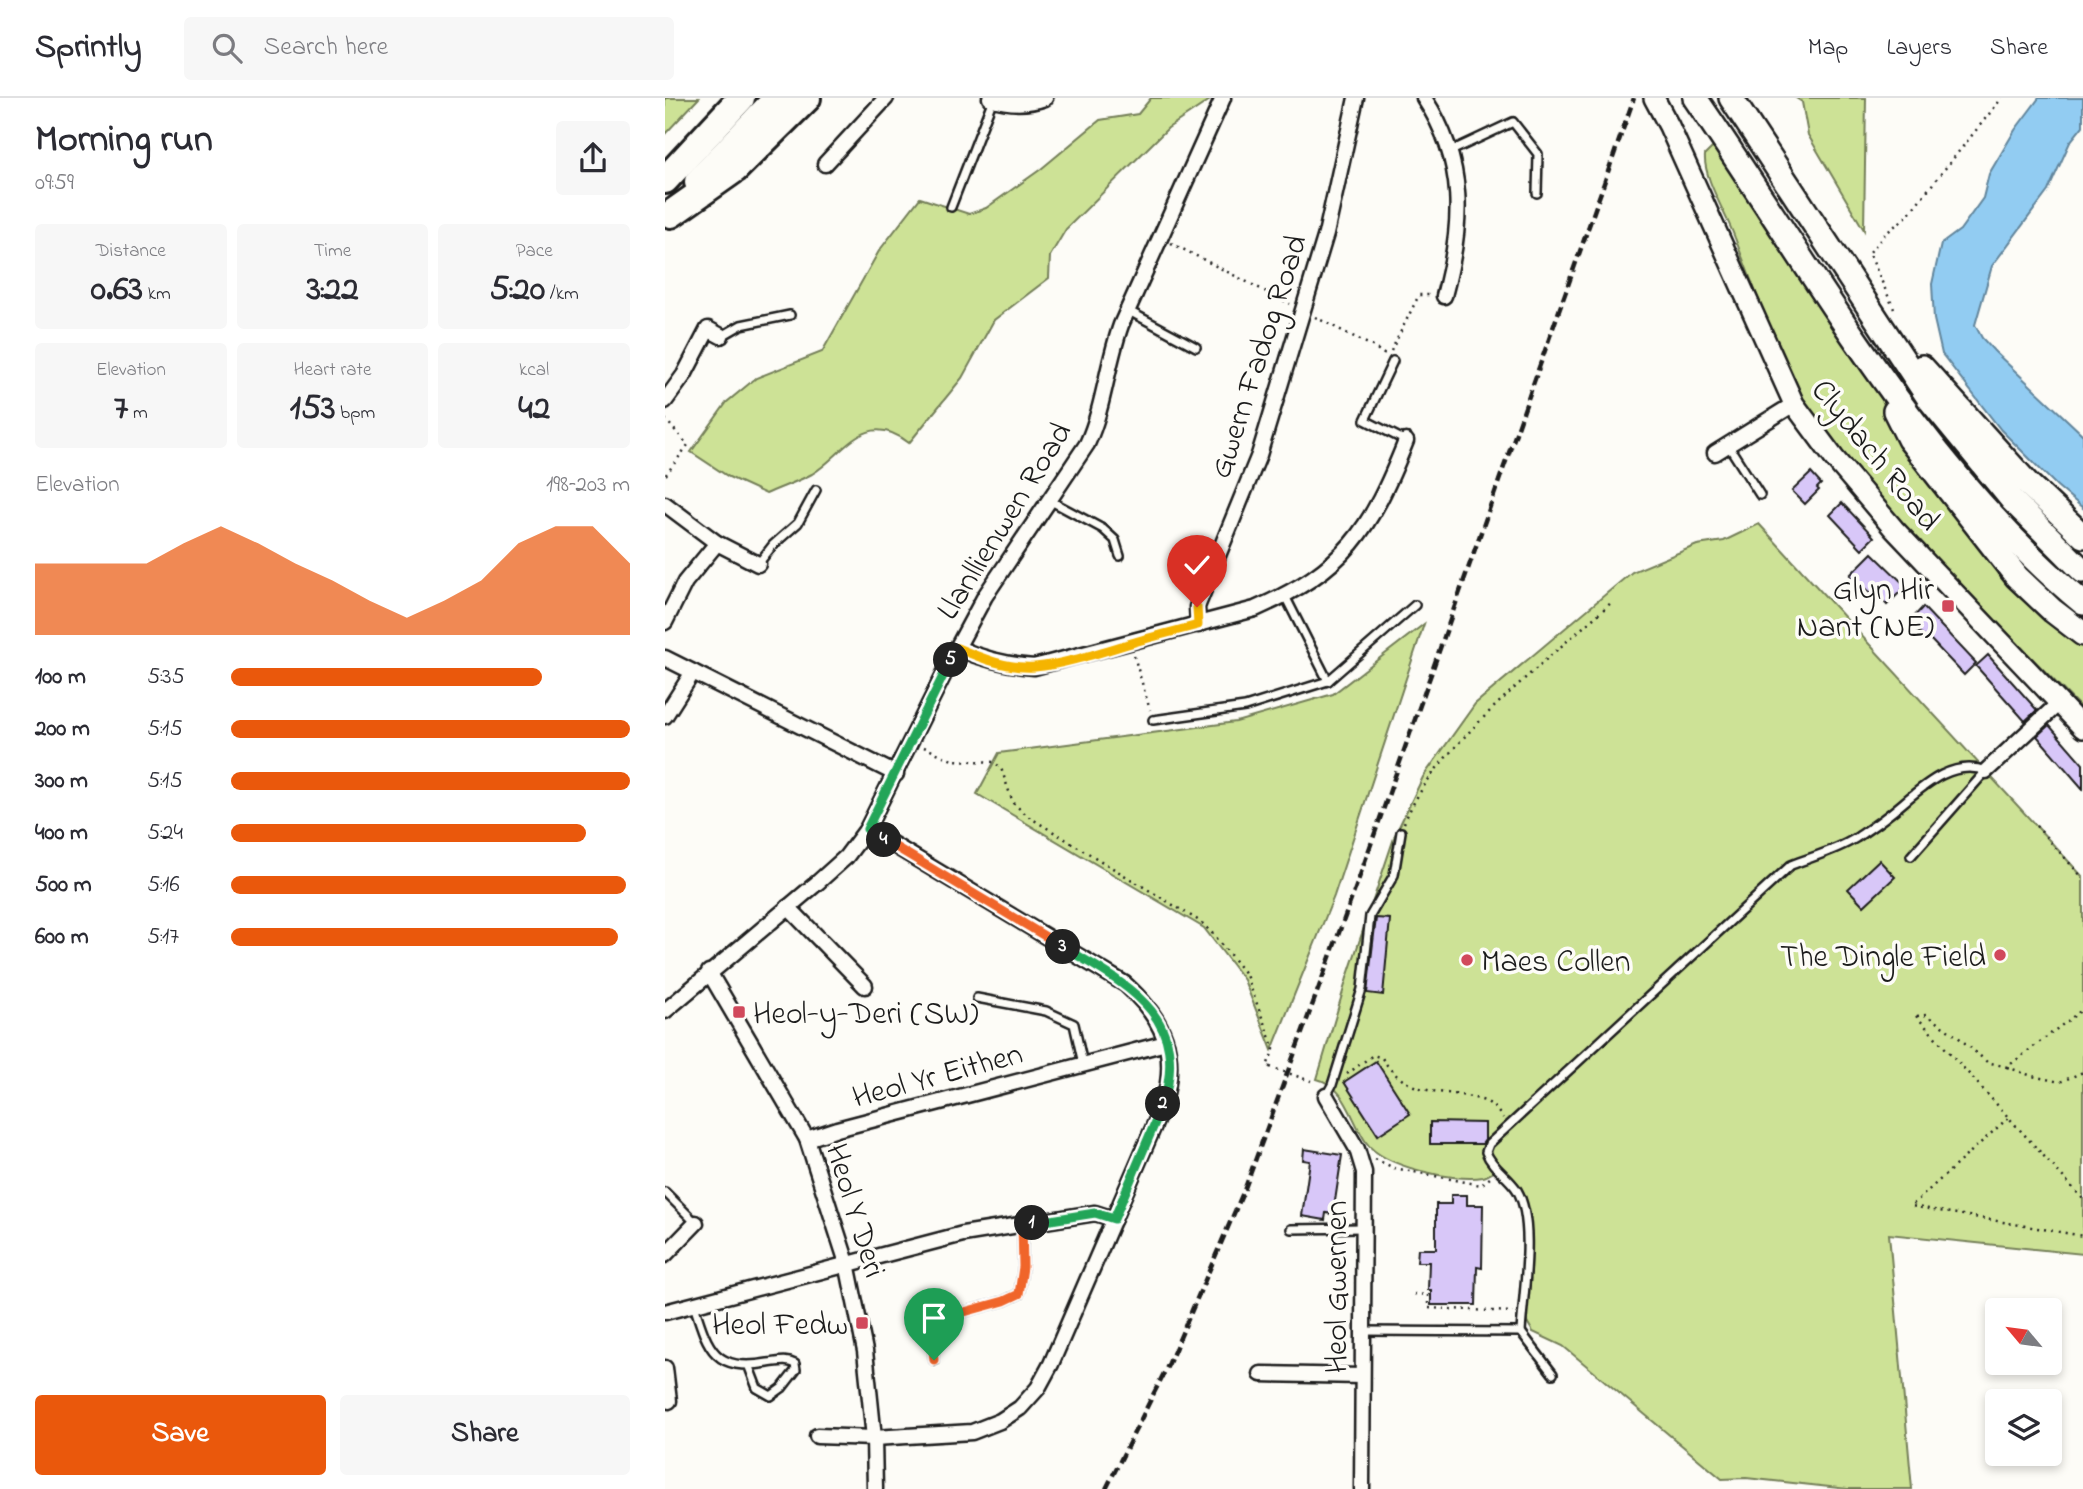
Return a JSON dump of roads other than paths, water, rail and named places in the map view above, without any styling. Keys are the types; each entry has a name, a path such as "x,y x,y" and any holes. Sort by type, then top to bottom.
{"highway":[{"path":"692,149 704,123 726,98"},
{"path":"665,180 741,98"},
{"path":"668,217 727,150 778,98"},
{"path":"668,217 735,169 807,98"}],"main road":[{"name":"Clydach Road","path":"1654,98 1794,404 1834,458 1894,529 2083,727"},
{"path":"1695,98 1874,366 1957,476 2035,559 2083,603"},
{"path":"1731,98 1930,400 1973,455 2035,525 2083,571"},
{"path":"1866,304 2027,482 2083,536"},
{"path":"1874,366 1909,439 1939,481 2017,577 2053,611 2083,634"}],"street":[{"path":"825,164 886,98"},
{"path":"991,99 1025,104 1045,98"},
{"name":"Llanllienwen Road","path":"665,1011 846,856 867,829 957,648 1004,565 1087,444 1095,426 1113,346 1127,310 1223,98"},
{"name":"Gwern Fadog Road","path":"1198,625 1197,607 1259,455 1327,234 1356,98"},
{"path":"1424,98 1451,151 1456,177 1458,213 1455,255 1444,296"},
{"path":"665,401 684,375 708,329 721,336"},
{"path":"1715,453 1794,404"},
{"path":"957,648 1009,665 1034,667 1255,610 1316,577 1356,538 1386,492 1406,441"},
{"path":"665,504 717,542 758,564"},
{"path":"665,622 685,582 717,542"},
{"path":"665,658 896,774"},
{"path":"665,716 693,672"},
{"path":"1986,771 2060,702"},
{"path":"817,1436 874,1438 972,1432 1000,1421 1020,1408 1038,1388 1051,1364 1169,1086 1166,1043 1160,1023 1146,1003 1125,984 867,829"},
{"path":"788,907 865,986"},
{"name":"Heol Y Deri","path":"709,972 807,1139 847,1264 865,1351 874,1438 875,1489"},
{"name":"Heol Yr Eithen","path":"807,1139 1166,1043"},
{"name":"Heol Gwernen","path":"1329,1090 1357,1149 1364,1171 1362,1489"},
{"path":"665,1312 963,1234 1095,1213 1114,1219"},
{"path":"665,1255 696,1223"},
{"path":"665,1368 669,1401"},
{"path":"1261,1374 1362,1376"}],"lane":[{"path":"951,207 991,99"},
{"path":"1451,151 1513,122 1538,154 1537,193"},
{"path":"1127,310 1196,347"},
{"path":"721,336 741,325 790,314"},
{"path":"1393,361 1365,420 1406,441"},
{"path":"1728,445 1760,495"},
{"path":"758,564 773,545 798,523 816,490"},
{"path":"1049,500 1103,529 1115,540 1120,555"},
{"path":"1285,596 1328,681"},
{"path":"1153,720 1245,707 1328,681 1415,605"},
{"path":"1553,1374 1521,1332 1527,1227 1516,1189 1486,1152 1489,1144 1791,865 1846,844 1887,817 1913,794 1955,769 1976,768 1986,771 1911,856"},
{"path":"1329,1090 1362,989 1370,916 1394,875 1401,832"},
{"name":"Heol Yr Eithen","path":"977,998 1046,1011 1074,1024 1083,1064"},
{"path":"665,1192 696,1223"},
{"path":"934,1360 931,1332 939,1319 1004,1301 1019,1294 1023,1267 1022,1224"},
{"path":"1291,1229 1364,1228"},
{"path":"694,1305 712,1352 728,1362 749,1367 786,1360 795,1364 796,1370 782,1388 771,1396 757,1388 749,1367"},
{"path":"1363,1331 1521,1332"}],"water":[{"path":"2039,98 2083,98 2083,126 2070,142 2048,191 1992,266 1975,325 1982,338 1995,352 2083,435 2083,508 2001,430 1942,354 1934,319 1932,284 1941,244 1960,230 1983,198 1989,174 2015,130"}],"railway":[{"path":"1106,1489 1169,1363 1245,1188 1358,881 1634,98"}],"place":[{"name":"Glyn Hir Nant (NE)","path":"1948,606"},
{"name":"The Dingle Field","path":"2000,955"},
{"name":"Maes Collen","path":"1467,960"},
{"name":"Heol-y-Deri (SW)","path":"739,1012"},
{"name":"Heol Fedw","path":"862,1323"}]}
